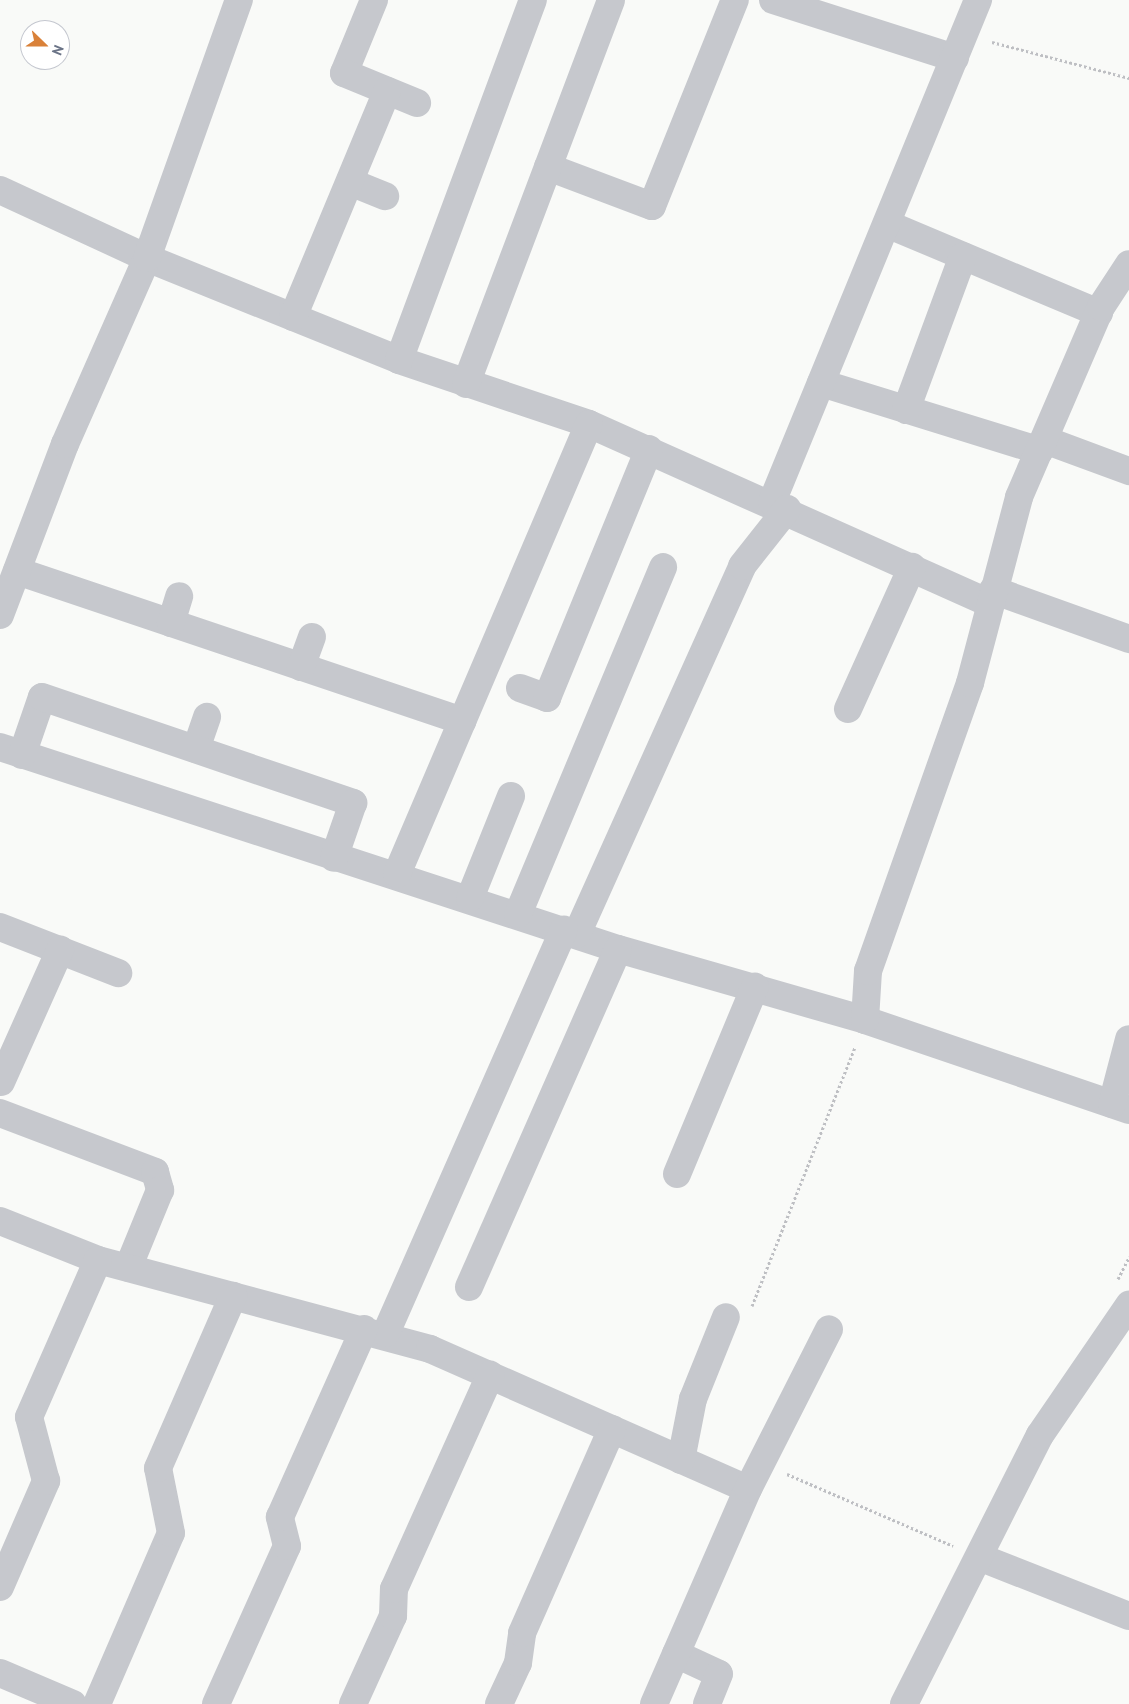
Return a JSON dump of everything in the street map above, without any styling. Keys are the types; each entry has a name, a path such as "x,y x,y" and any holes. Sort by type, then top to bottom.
{"street":[{"path":"0,614 65,444 147,258 239,0"},
{"path":"374,0 344,73 417,103"},
{"path":"399,360 533,0"},
{"path":"466,384 611,0"},
{"path":"548,167 652,206 735,0"},
{"path":"773,0 959,48"},
{"path":"216,1704 287,1546 280,1517 375,1331 570,932 742,566 780,506 821,383 978,0"},
{"path":"293,317 388,91"},
{"path":"350,182 386,196"},
{"path":"0,190 147,258 399,360 588,424 649,449 780,506 912,567 991,596 1129,639"},
{"path":"887,224 1099,312"},
{"path":"906,410 963,256"},
{"path":"865,1020 868,972 970,683 1018,497 1043,446 1099,312 1129,264"},
{"path":"821,383 906,410 1129,471"},
{"path":"397,874 588,424"},
{"path":"520,688 547,698 649,449"},
{"path":"518,914 663,567"},
{"path":"848,709 912,567"},
{"path":"16,571 462,721"},
{"path":"171,623 179,596"},
{"path":"301,667 312,637"},
{"path":"334,858 353,802 42,697 11,751 334,858 397,874 618,949 865,1020 1120,1107 1129,1039"},
{"path":"196,749 207,717"},
{"path":"470,898 511,796"},
{"path":"0,927 118,972"},
{"path":"469,1287 618,949"},
{"path":"1,1082 60,950"},
{"path":"677,1174 755,987"},
{"path":"0,1113 155,1172 160,1190 128,1268"},
{"path":"0,1221 98,1260 375,1331 490,1375 748,1489"},
{"path":"0,1587 46,1481 30,1417 98,1260"},
{"path":"97,1704 171,1533 158,1468 234,1296"},
{"path":"904,1704 1040,1435 1129,1305"},
{"path":"682,1460 694,1399 738,1314"},
{"path":"654,1704 748,1489 829,1329"},
{"path":"353,1704 393,1616 394,1589 490,1375"},
{"path":"499,1704 518,1663 522,1633 612,1429"},
{"path":"979,1556 1129,1616"},
{"path":"676,1654 719,1674 707,1704"},
{"path":"0,1673 73,1704"}],"path":[{"path":"959,48 1020,49 1129,78"},
{"path":"738,1314 865,1020"},
{"path":"761,1463 979,1556"}]}
